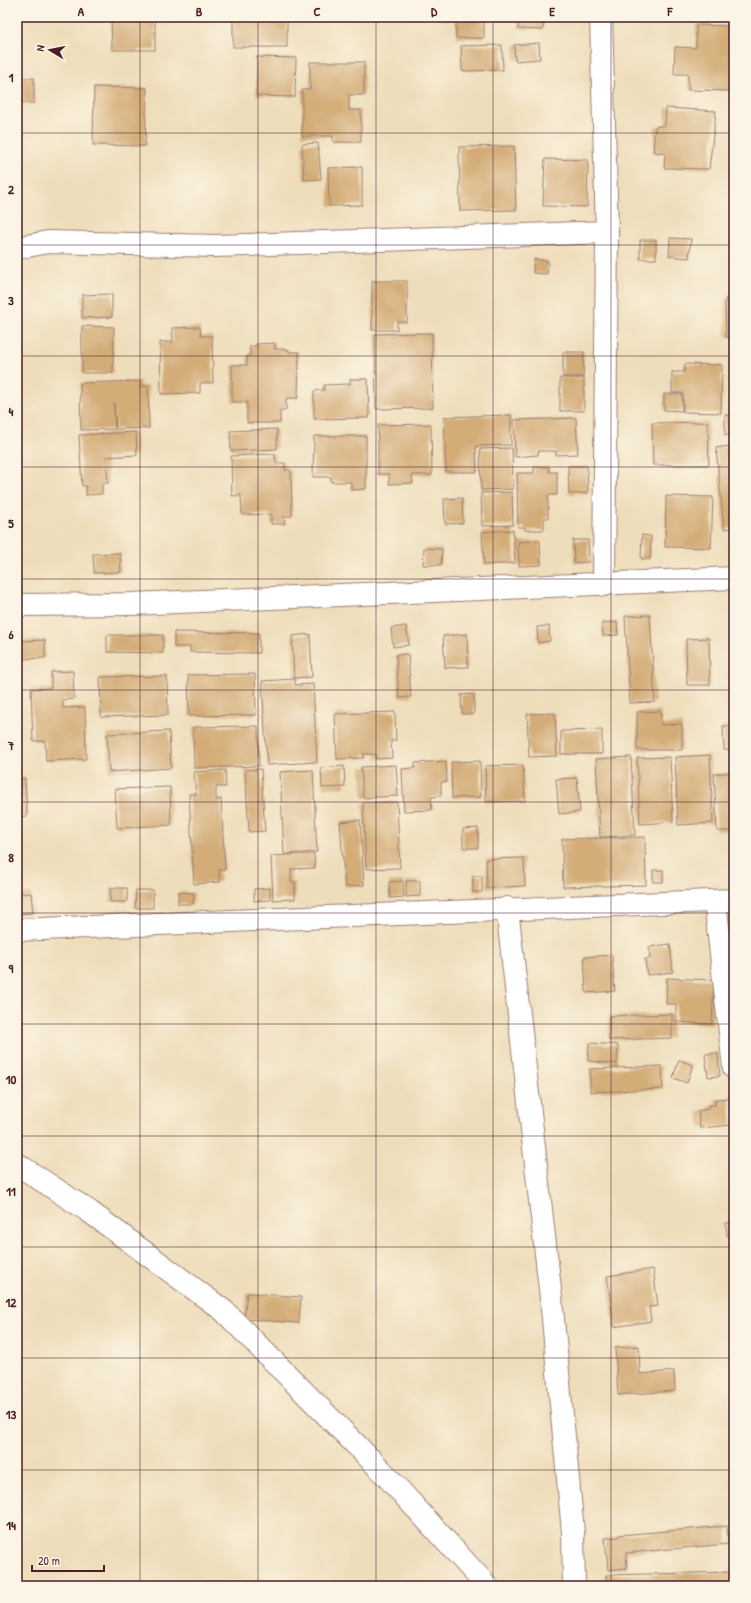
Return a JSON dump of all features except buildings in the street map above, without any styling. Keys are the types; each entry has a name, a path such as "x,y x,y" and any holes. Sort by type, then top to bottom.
{"street":[{"path":"601,17 607,232 604,585"},
{"path":"17,248 48,242 216,246 607,232"},
{"path":"17,605 131,604 604,585 734,578"},
{"path":"17,930 506,908 725,900 734,1068"},
{"path":"506,908 551,1298 573,1532 574,1586"},
{"path":"17,1164 90,1212 224,1311 381,1470 487,1586"}]}
